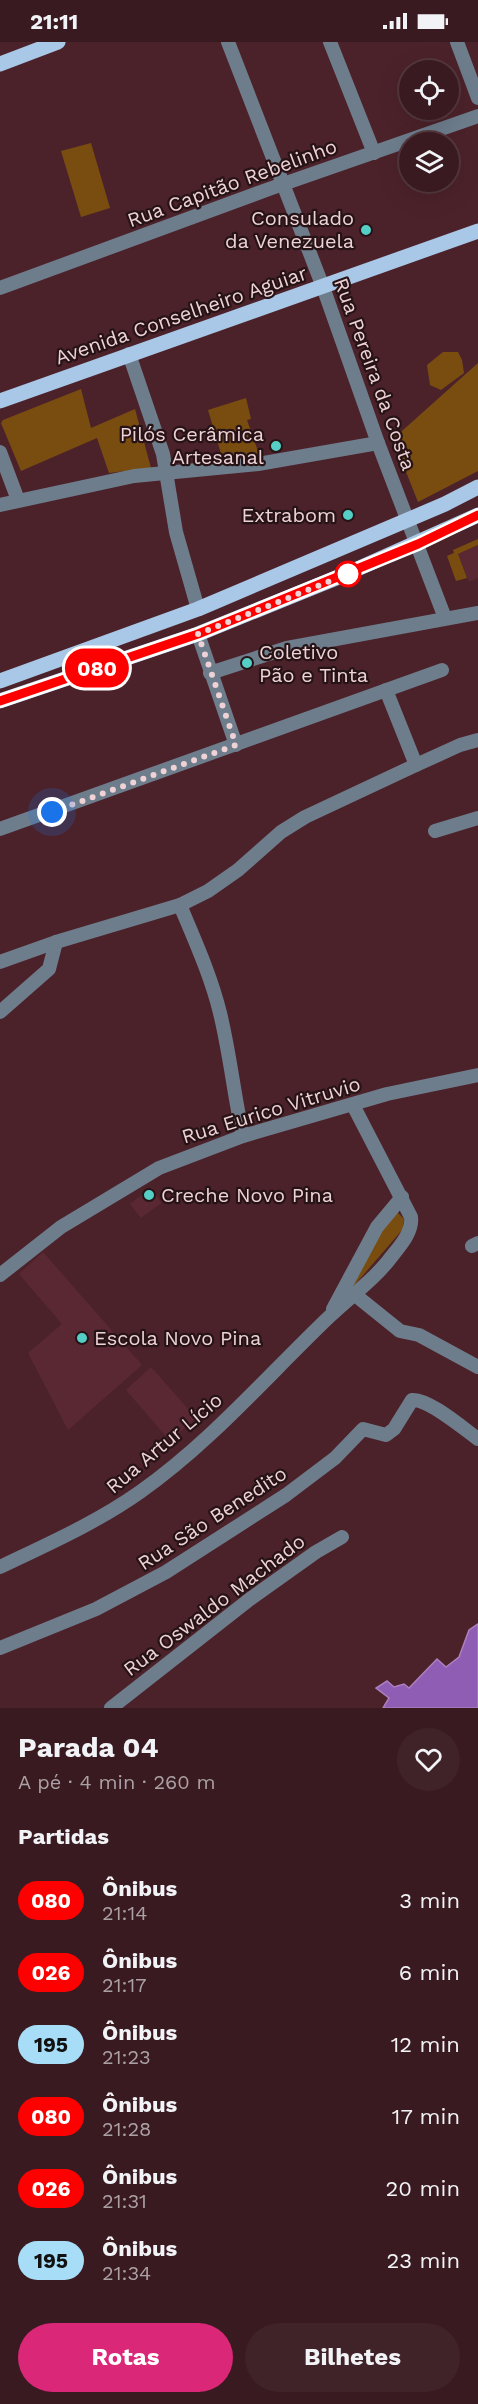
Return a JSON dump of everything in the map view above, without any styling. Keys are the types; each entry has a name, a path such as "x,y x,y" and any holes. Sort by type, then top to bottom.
{"main road":[{"path":"0,64 58,42"},
{"name":"Avenida Conselheiro Aguiar","path":"0,401 478,231"},
{"path":"0,681 198,609 408,520 478,487"},
{"path":"0,700 198,634 418,544 478,515"}],"street":[{"name":"Rua Pereira da Costa","path":"228,42 323,287 378,443 446,618"},
{"path":"330,42 374,153"},
{"path":"457,42 478,98"},
{"name":"Rua Capitão Rebelinho","path":"0,288 478,116"},
{"path":"129,354 157,434 168,474 176,532 198,609"},
{"path":"0,505 134,476 258,464 378,443"},
{"path":"0,452 18,500"},
{"path":"210,673 287,648 478,612"},
{"path":"198,634 236,745"},
{"path":"0,829 442,670"},
{"path":"386,690 416,765"},
{"path":"0,962 56,942 180,905 208,891 238,870 281,832 305,817 460,745 478,740"},
{"path":"435,831 478,818"},
{"path":"180,905 213,986 243,1136"},
{"path":"0,1012 49,969 56,942"},
{"name":"Rua Eurico Vitruvio","path":"0,1275 61,1227 159,1168 243,1136 396,1092 478,1075"},
{"name":"Rua Artur Lício","path":"0,1567 71,1534 142,1491 195,1447 392,1257 411,1228 411,1217 353,1105"},
{"name":"Rua Artur Lício","path":"329,1316 377,1227 402,1197"},
{"path":"352,1273 366,1283"},
{"path":"354,1294 400,1331 419,1335 478,1367"},
{"name":"Rua São Benedito","path":"0,1648 96,1609 166,1572 313,1476 351,1443 363,1429 386,1435 394,1429 412,1400 418,1400 436,1410 478,1439"},
{"name":"Rua Oswaldo Machado","path":"111,1708 250,1599 316,1552 342,1537"}],"shaded area":[{"path":"91,143 110,208 81,217 61,151"},
{"path":"443,352 458,352 464,373 441,390 430,385 427,365"},
{"path":"478,363 478,471 418,502 393,439"},
{"path":"81,389 91,428 135,409 151,468 109,473 97,438 21,471 1,423 3,420"},
{"path":"246,398 251,419 247,420 259,454 222,457 208,410"},
{"path":"478,539 478,545 458,554 467,578 456,581 447,556 454,553 453,550"},
{"path":"478,545 478,578 469,582 458,554"},
{"name":"Creche Novo Pina","path":"152,1187 161,1203 141,1218 130,1204"},
{"path":"397,1212 404,1219 403,1229 352,1288 351,1285 373,1242"},
{"name":"Escola Novo Pina","path":"43,1252 142,1365 68,1430 28,1353 62,1324 19,1274"},
{"path":"151,1367 196,1418 170,1441 126,1390"},
{"path":"478,1624 478,1708 383,1708 389,1698 376,1688 387,1681 394,1687 404,1684 409,1688 437,1659 446,1667 459,1657 469,1630"}],"bus line":[{"name":"080","path":"0,701 198,634 418,544 478,515"}],"place":[{"name":"Consulado da Venezuela","path":"366,230"},
{"name":"Pilós Cerâmica Artesanal","path":"276,446"},
{"name":"Extrabom","path":"348,515"},
{"name":"Coletivo Pão e Tinta","path":"247,663"},
{"name":"Creche Novo Pina","path":"149,1195"},
{"name":"Escola Novo Pina","path":"82,1338"}],"route":[{"path":"52,812 236,745 198,634 348,574"}]}
